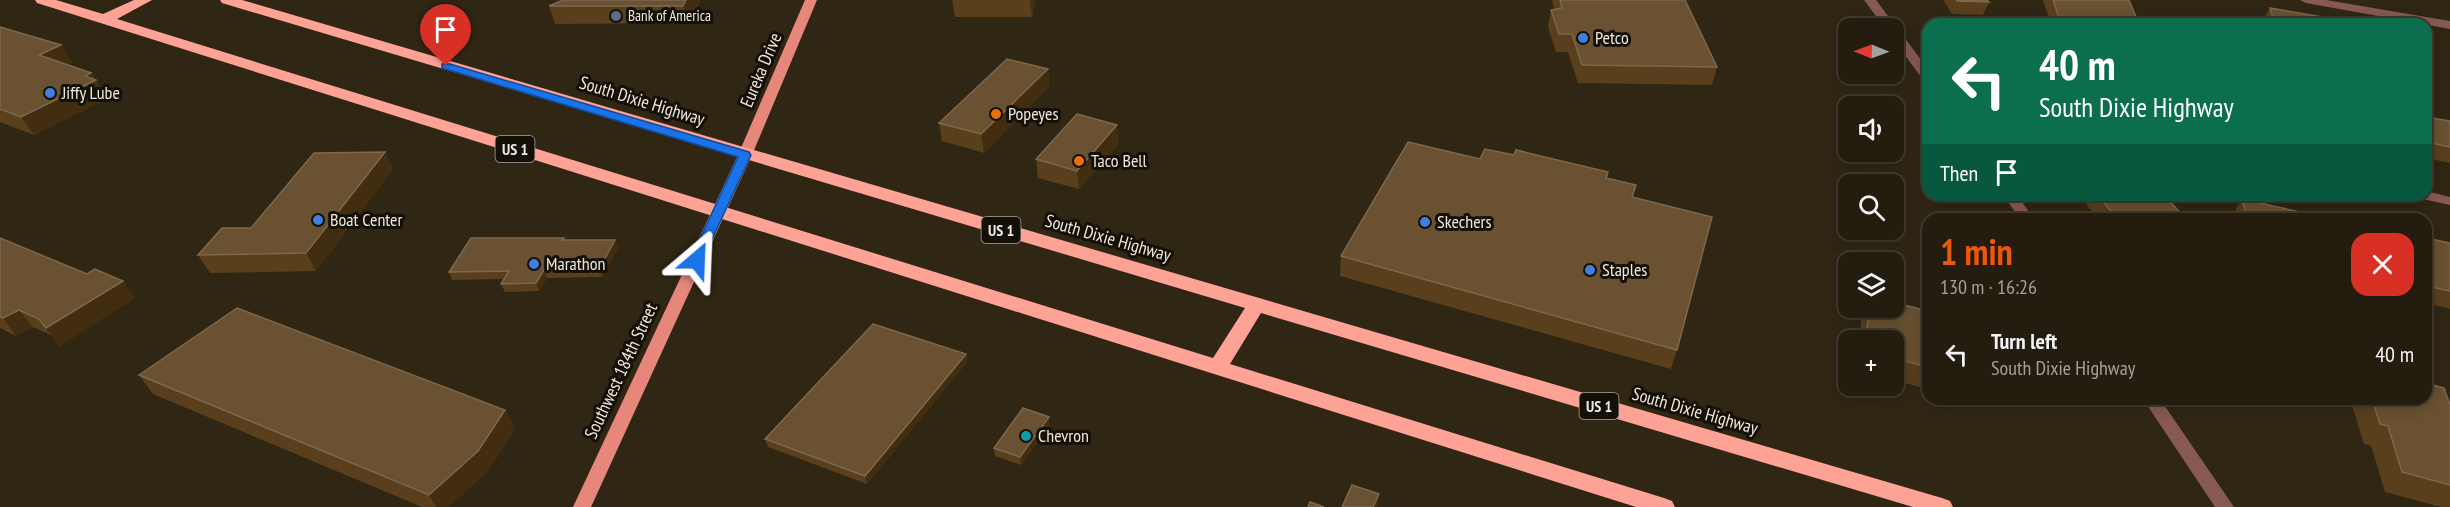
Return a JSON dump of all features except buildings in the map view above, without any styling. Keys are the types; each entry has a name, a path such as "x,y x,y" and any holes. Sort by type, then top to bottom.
{"highway":[{"name":"US 1","path":"42,0 1664,507"},
{"path":"105,19 145,0"},
{"name":"South Dixie Highway","path":"227,0 1942,507"},
{"path":"1217,368 1256,305"}],"main road":[{"name":"Eureka Drive","path":"745,155 811,0"},
{"name":"Southwest 184th Street","path":"582,507 745,155"}],"street":[{"path":"1870,0 1883,18"},
{"path":"2306,0 2410,18"},
{"path":"2432,22 2450,25"},
{"path":"1904,46 1922,70"},
{"path":"2432,197 2450,201"},
{"path":"2155,405 2225,507"}],"place":[{"name":"Bank of America","path":"616,16"},
{"name":"Petco","path":"1583,38"},
{"name":"Jiffy Lube","path":"50,93"},
{"name":"Popeyes","path":"996,114"},
{"name":"Taco Bell","path":"1079,161"},
{"name":"Boat Center","path":"318,220"},
{"name":"Skechers","path":"1425,222"},
{"name":"Marathon","path":"534,264"},
{"name":"Staples","path":"1590,270"},
{"name":"Chevron","path":"1026,436"}],"route":[{"path":"446,66 745,155 697,260"}]}
